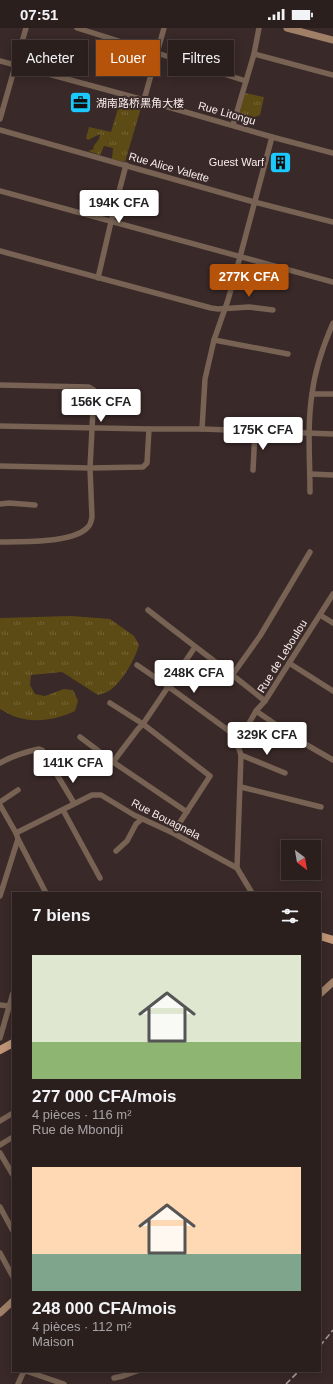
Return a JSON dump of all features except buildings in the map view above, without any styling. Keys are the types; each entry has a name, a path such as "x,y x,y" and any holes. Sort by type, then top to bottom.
{"main road":[{"path":"321,936 333,940"},
{"path":"0,1050 12,1044"}],"street":[{"path":"23,40 26,28"},
{"path":"77,28 115,40"},
{"path":"160,42 164,28"},
{"path":"233,125 254,54 259,28"},
{"path":"287,28 333,40"},
{"path":"160,54 246,81"},
{"path":"254,54 333,75"},
{"name":"Rue Litongu","path":"0,61 12,64"},
{"path":"0,119 13,76"},
{"name":"Rue Litongu","path":"56,76 333,153"},
{"path":"144,100 151,76"},
{"name":"Rue Alice Valette","path":"0,130 254,202 333,222"},
{"path":"202,429 205,379 214,340 240,257 272,137"},
{"path":"98,278 126,165"},
{"path":"0,191 333,282"},
{"path":"0,250 210,308 249,307 273,310"},
{"path":"310,492 309,434 312,394 322,349 333,323"},
{"path":"214,340 288,354"},
{"path":"0,385 89,387 94,390 90,468 92,517 90,524 81,532 50,540 0,542"},
{"path":"312,394 333,394"},
{"path":"0,426 202,429 333,434"},
{"path":"0,466 132,468 145,466 147,463 149,429"},
{"path":"253,470 255,431"},
{"path":"310,474 333,475"},
{"path":"0,504 9,503 35,505"},
{"path":"233,674 260,636 310,552"},
{"name":"Rue de Leboulou","path":"240,739 256,711 265,701 333,594"},
{"path":"148,610 195,647 233,674 265,701"},
{"path":"320,615 333,623"},
{"path":"113,762 143,724 195,647"},
{"path":"289,663 333,692"},
{"path":"136,665 169,686 240,739 238,746 241,755 241,787 237,868 251,892"},
{"path":"110,703 143,724 210,776 173,833"},
{"path":"256,711 300,741 333,760"},
{"path":"80,737 113,762 187,812"},
{"path":"0,763 8,758 39,749 42,750 74,803"},
{"path":"241,755 285,773"},
{"path":"241,787 321,807"},
{"path":"0,802 18,790"},
{"name":"Rue Bouagnela","path":"17,836 74,803 92,795 101,795 142,819 173,833 237,868"},
{"path":"0,805 44,892"},
{"path":"63,810 100,878"},
{"path":"116,851 127,842 136,824 142,819"},
{"path":"0,896 17,836"},
{"path":"321,993 333,982"},
{"path":"0,1038 12,996"},
{"path":"0,1005 9,1006"},
{"path":"0,1121 12,1114"},
{"path":"0,1145 12,1138"},
{"path":"0,1152 12,1174"},
{"path":"0,1207 12,1229"},
{"path":"0,1253 12,1275"},
{"path":"0,1313 12,1302"},
{"path":"18,1384 24,1372"},
{"path":"29,1372 64,1384"},
{"path":"114,1378 134,1372"}],"green space":[{"path":"245,93 264,97 260,115 252,118 248,125 237,121"},
{"path":"122,95 143,101 125,162 112,159 113,148 104,146 100,155 88,151 94,149 93,147 99,139 100,134 88,140 86,138 89,127 111,132"},
{"path":"71,616 110,619 134,636 139,645 131,664 122,678 112,689 98,695 62,672 31,675 30,685 35,694 45,696 64,689 73,690 78,701 75,711 55,718 34,720 15,717 0,709 0,618"}],"railway":[{"path":"321,1345 333,1330"},
{"path":"286,1384 298,1372"}],"place":[{"name":"湖南路桥黑角大楼","path":"80,103"},
{"name":"Guest Warf","path":"280,162"}]}
